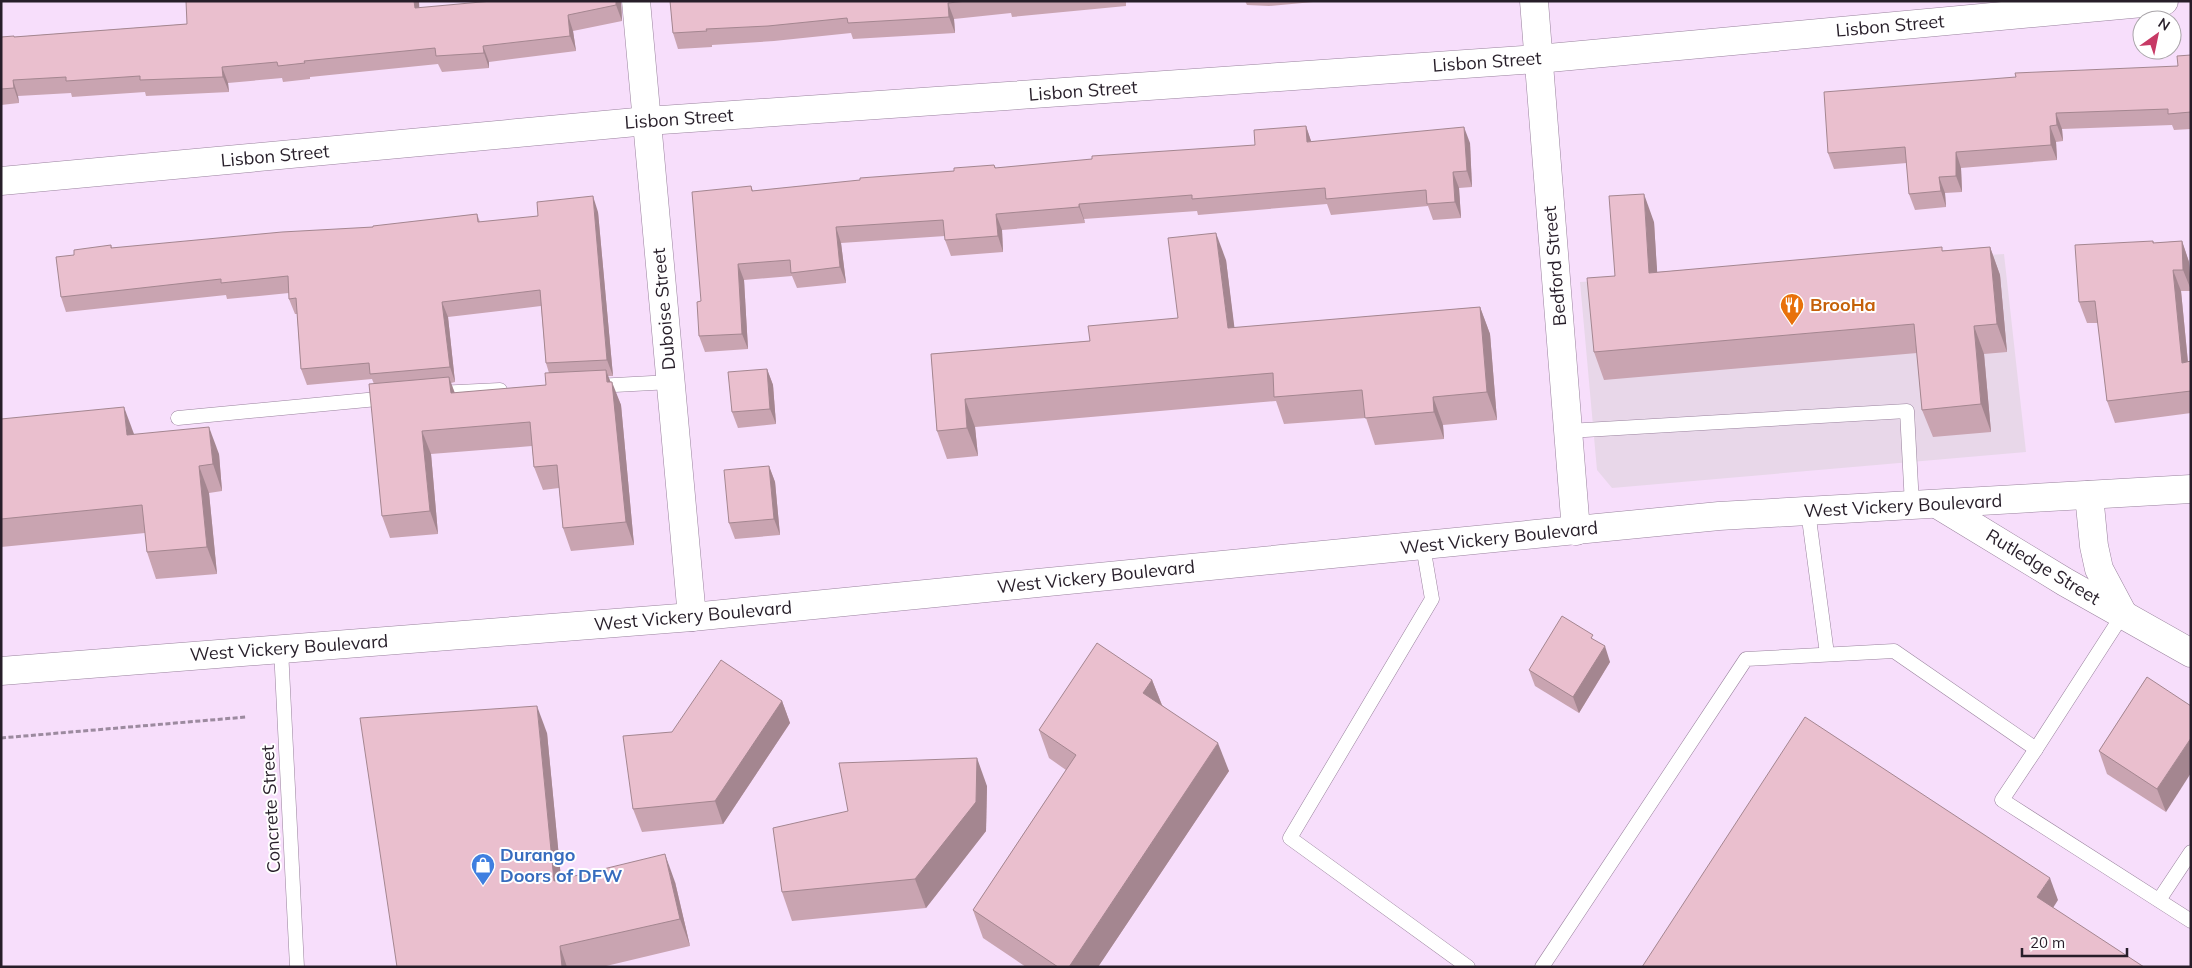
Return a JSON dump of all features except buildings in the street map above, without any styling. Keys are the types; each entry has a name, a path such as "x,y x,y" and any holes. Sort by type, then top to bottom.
{"street":[{"name":"Duboise Street","path":"636,1 692,617"},
{"name":"Bedford Street","path":"1534,1 1576,531"},
{"name":"Lisbon Street","path":"1,181 647,121 1538,59 2164,1"},
{"name":"West Vickery Boulevard","path":"1,671 692,617 1719,516 2191,489"},
{"name":"Rutledge Street","path":"2090,495 2094,546 2100,569 2123,614"},
{"name":"Rutledge Street","path":"1925,504 2191,653"}],"lane":[{"path":"578,386 671,382"},
{"path":"428,394 512,389"},
{"path":"178,418 398,396"},
{"path":"1568,431 1907,411 1925,504"},
{"path":"1808,511 1827,654"},
{"path":"1423,546 1432,599 1290,838 1468,967"},
{"path":"2123,614 2002,800 2191,921"},
{"name":"Concrete Street","path":"281,649 297,967"},
{"path":"1542,967 1746,658 1894,651 2036,749"},
{"path":"2159,900 2191,852"}],"path":[{"path":"1,738 246,717"}],"shaded area":[{"path":"2004,254 2026,452 1612,488 1597,470 1580,282"}],"place":[{"name":"BrooHa","path":"1792,326"},
{"name":"Durango Doors of DFW","path":"483,886"}]}
